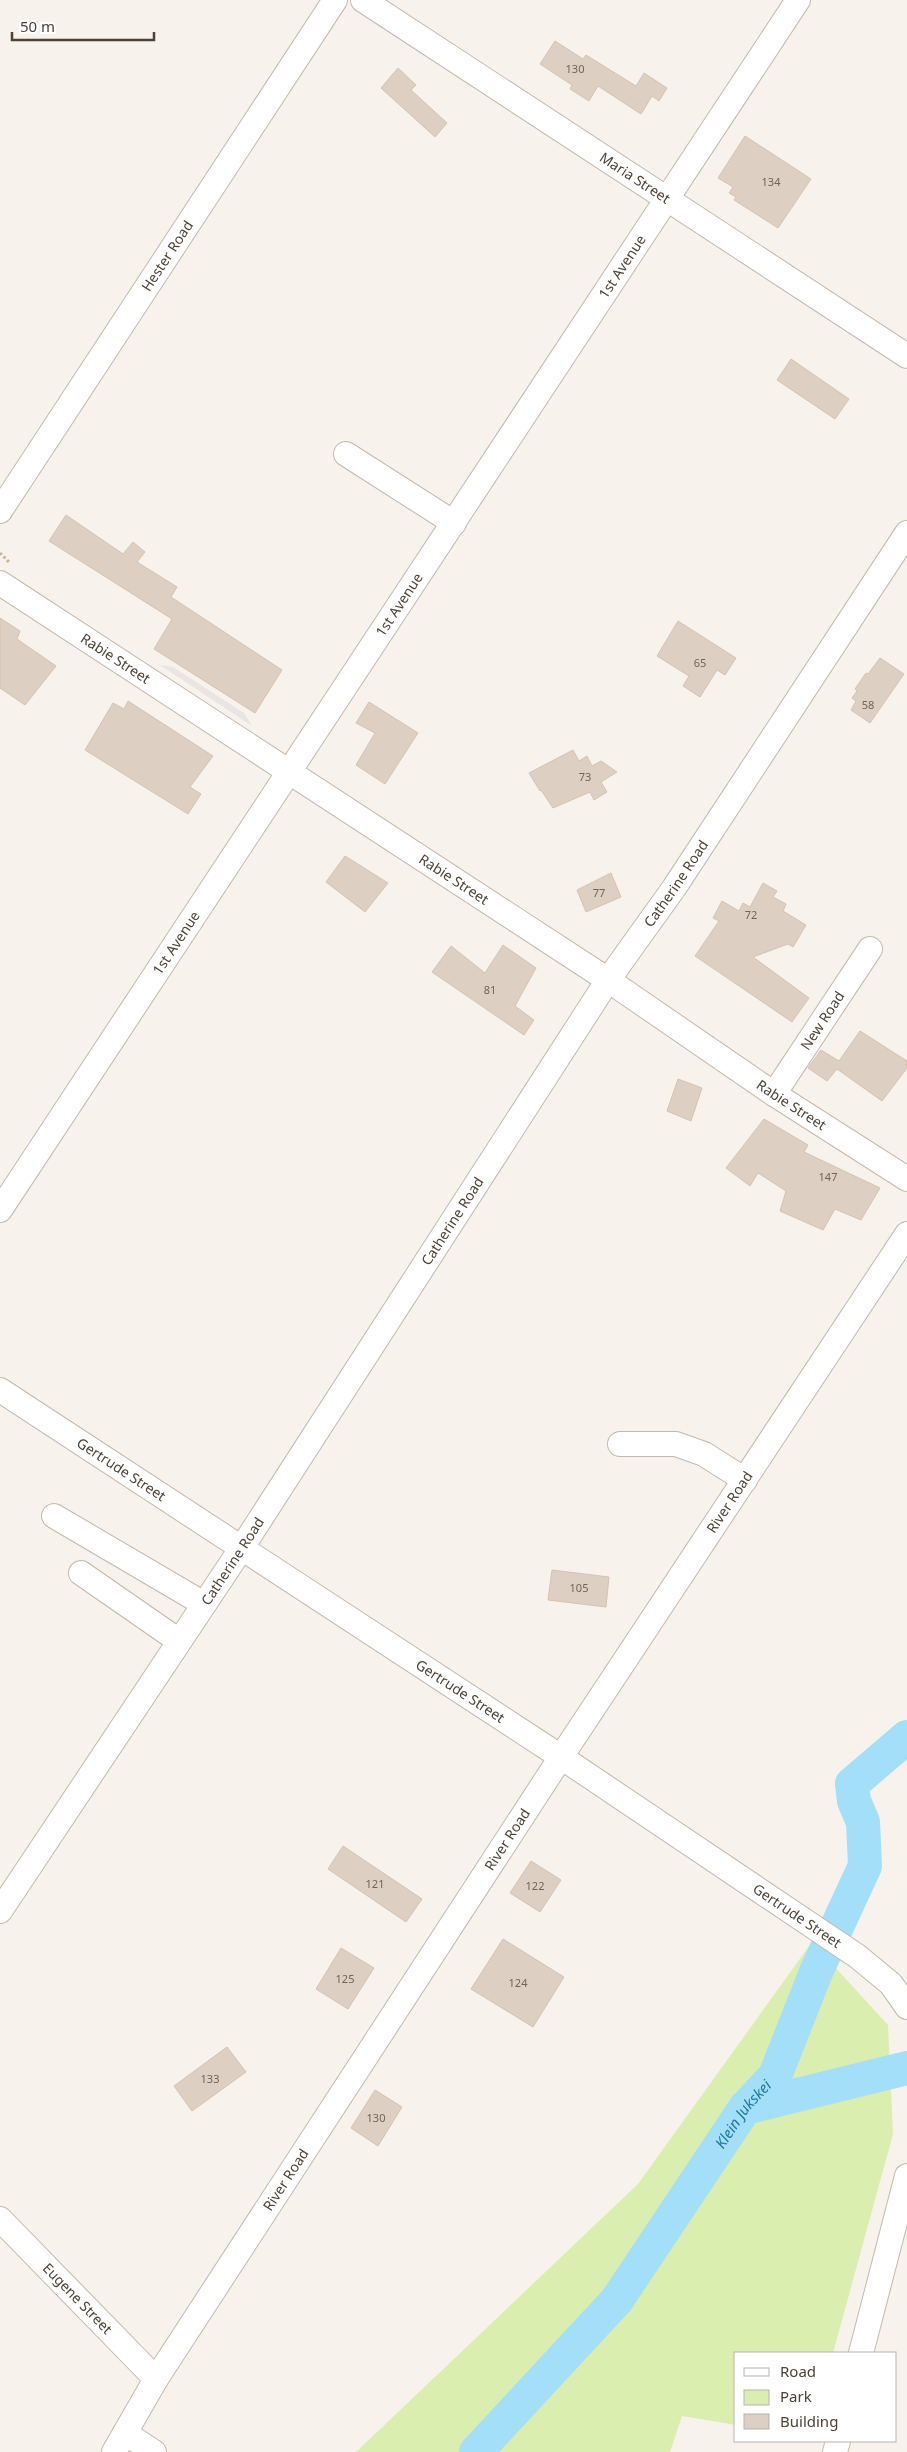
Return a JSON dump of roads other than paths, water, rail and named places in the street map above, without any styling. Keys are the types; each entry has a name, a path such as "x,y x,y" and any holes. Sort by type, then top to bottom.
{"street":[{"name":"Hester Road","path":"3,500 335,0"},
{"name":"Maria Street","path":"363,0 907,356"},
{"name":"1st Avenue","path":"0,1210 798,0"},
{"path":"346,454 454,523"},
{"name":"Catherine Road","path":"0,1911 241,1549 608,980 674,888 907,533"},
{"name":"Rabie Street","path":"5,573 289,773 608,980 774,1094 907,1179"},
{"name":"New Road","path":"774,1094 870,949"},
{"name":"River Road","path":"120,2442 156,2379 561,1757 907,1234"},
{"name":"Gertrude Street","path":"0,1390 561,1757 857,1956 891,1984 907,2006"},
{"path":"620,1444 676,1444 704,1454 744,1480"},
{"path":"54,1516 204,1604"},
{"path":"81,1572 180,1641"},
{"path":"861,2352 898,2252 907,2176"},
{"name":"Eugene Street","path":"0,2219 156,2379"},
{"path":"120,2442 154,2452"}],"waterway":[{"name":"Klein Jukskei","path":"476,2452 617,2300 745,2108 775,2076 816,1972 865,1866 863,1822 854,1801 852,1784 907,1737"},
{"path":"745,2108 907,2068"}]}
